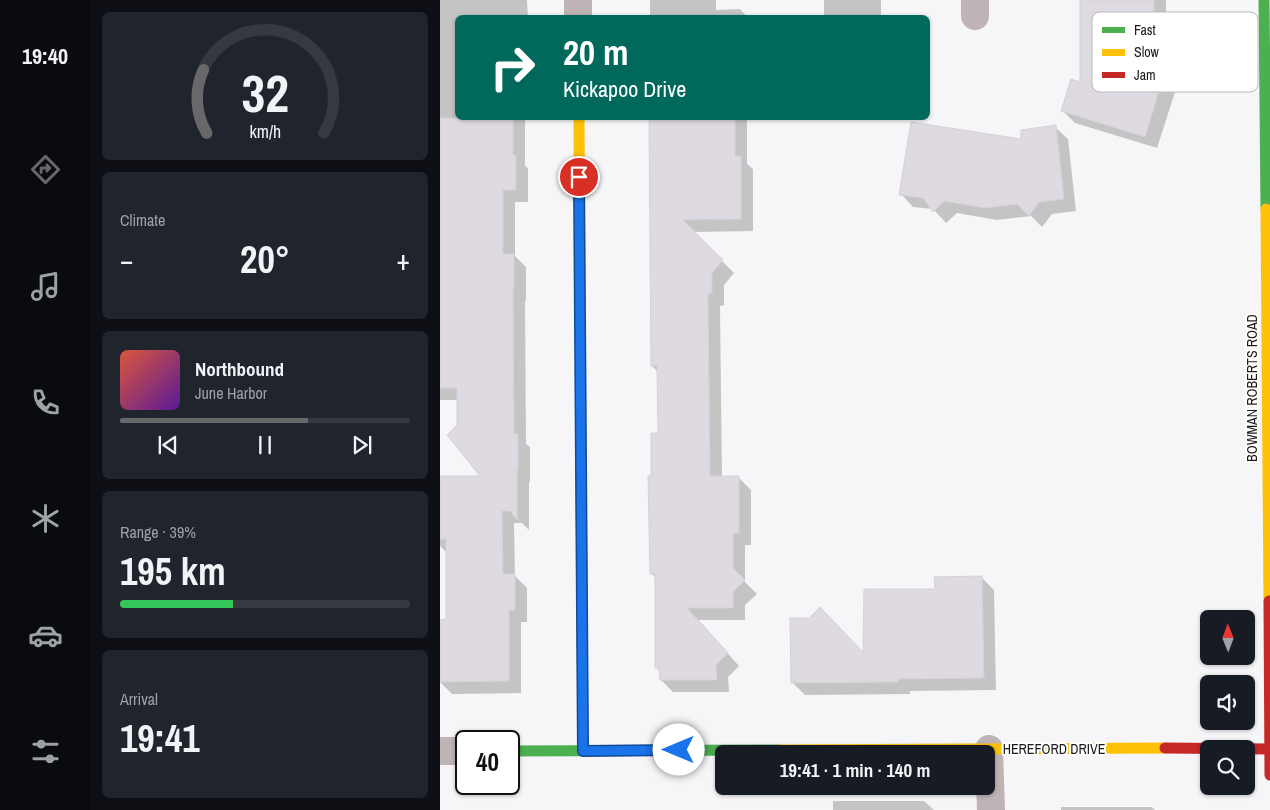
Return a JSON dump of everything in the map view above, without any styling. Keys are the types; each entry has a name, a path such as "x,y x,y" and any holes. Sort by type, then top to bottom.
{"street":[{"path":"578,0 578,15"},
{"name":"BOWMAN ROBERTS ROAD","path":"1264,0 1270,775"},
{"path":"578,120 583,751"},
{"name":"HEREFORD DRIVE","path":"995,750 1270,749"},
{"path":"440,751 455,751"},
{"name":"HEREFORD DRIVE","path":"520,751 715,751"},
{"path":"990,795 991,810"}],"building":[{"path":"1080,0 1154,0 1154,12 1092,12 1092,92 1159,92 1145,137 1061,111 1071,79 1080,82"},
{"path":"440,118 455,118 455,120 513,120 516,190 503,190 503,254 514,254 514,434 518,434 517,520 510,511 502,511 503,574 515,574 515,610 509,610 509,681 440,682 440,620 446,619 446,539 440,539 440,476 480,476 447,435 457,425 457,388 440,388"},
{"path":"649,120 735,120 735,156 741,156 741,219 683,220 723,260 712,273 712,293 708,294 710,476 739,476 739,533 733,533 733,568 745,580 733,592 733,608 687,608 728,653 716,665 717,680 660,680 659,668 655,668 655,574 650,574 648,476 651,476 651,433 658,433 657,366 651,366"},
{"path":"911,122 1021,139 1021,130 1056,125 1064,199 1039,202 1029,216 1017,204 984,208 944,201 933,212 923,198 899,195"},
{"path":"982,576 984,678 898,679 898,682 791,683 790,618 809,618 820,607 863,652 864,589 935,589 934,577"}],"traffic: fast":[{"path":"1264,0 1266,209"},
{"path":"520,751 715,750"}],"traffic: slow":[{"path":"579,120 581,462"},
{"path":"1266,209 1269,601"},
{"path":"995,749 1165,748"}],"traffic: jam":[{"path":"581,462 583,751"},
{"path":"1269,601 1270,775"},
{"path":"1165,748 1270,749"}],"route":[{"path":"579,177 583,751 679,750"}]}
